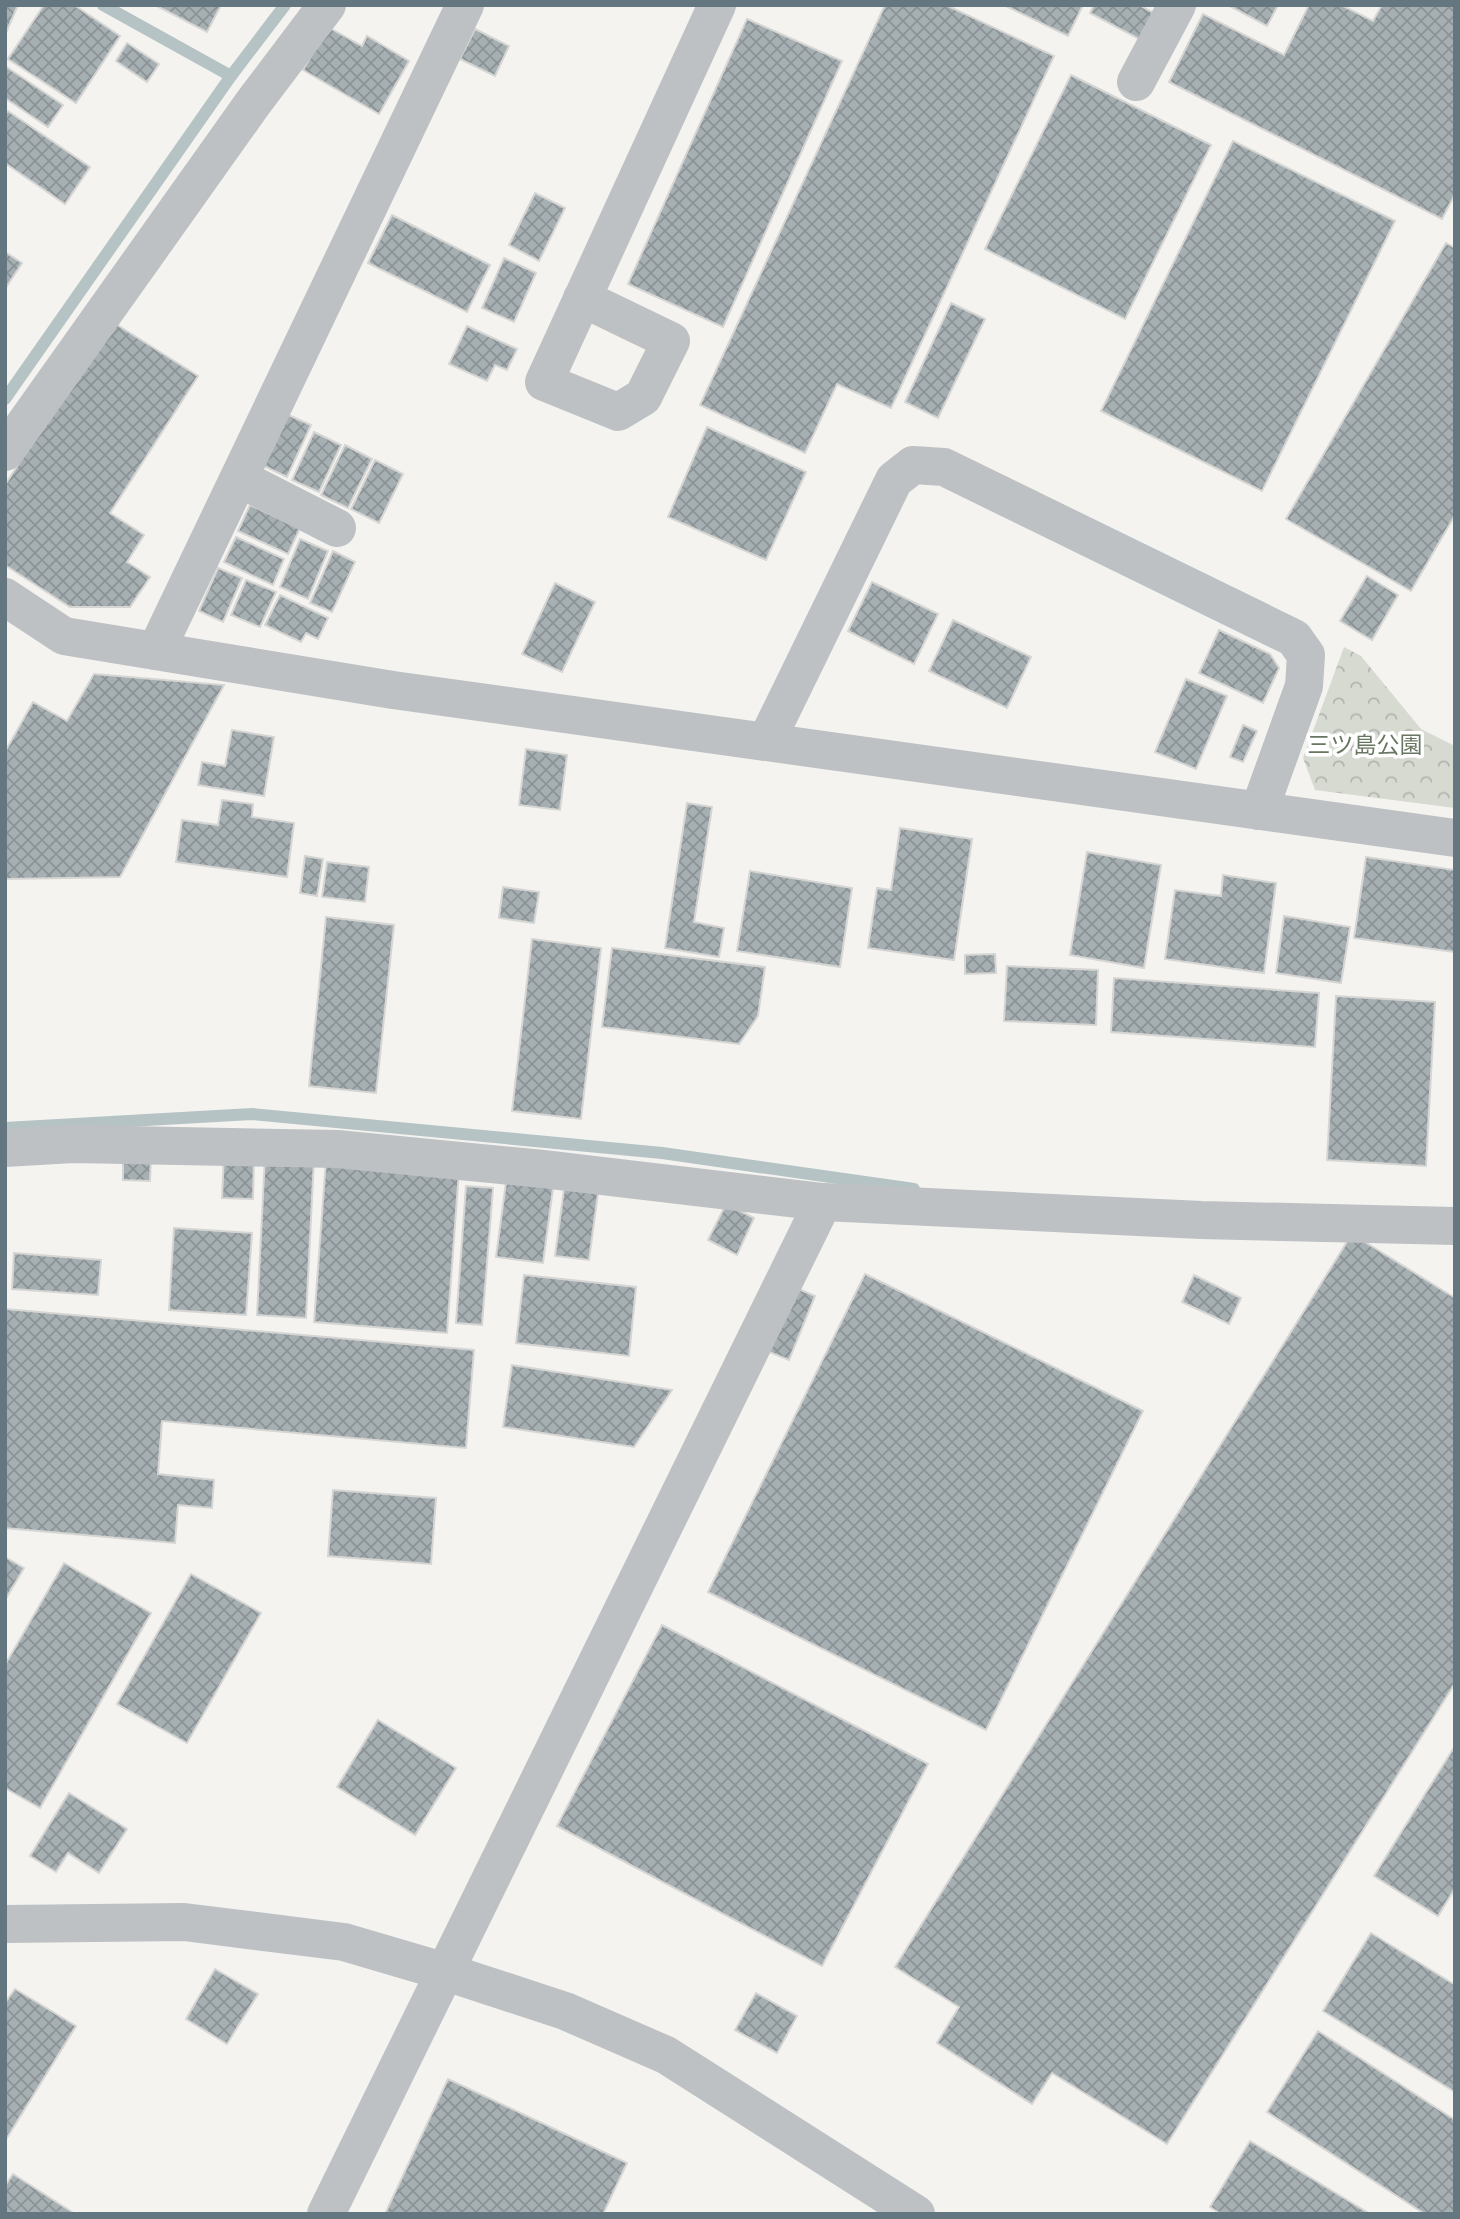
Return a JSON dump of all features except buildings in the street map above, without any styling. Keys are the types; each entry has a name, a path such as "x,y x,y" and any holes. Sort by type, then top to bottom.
{"street":[{"path":"5,452 253,103 327,5"},
{"path":"156,651 465,5"},
{"path":"582,298 717,5"},
{"path":"1136,82 1177,5"},
{"path":"766,742 894,480 913,465 944,467 1294,638 1306,655 1304,686 1259,811"},
{"path":"239,478 337,527"},
{"path":"5,597 64,636 393,690 1455,838"},
{"path":"5,1148 73,1144 337,1149 543,1169 823,1202 1201,1220 1455,1226"},
{"path":"326,2214 823,1202"},
{"path":"5,1924 184,1922 344,1942 446,1972 565,2011 666,2054 916,2214"}],"green space":[{"name":"三ツ島公園","path":"1344,647 1361,656 1421,729 1455,746 1455,808 1315,790 1303,758"}],"waterway":[{"path":"103,5 231,76"},
{"path":"5,399 231,76 285,5"},
{"path":"5,1128 252,1114 662,1153 914,1189"}]}
